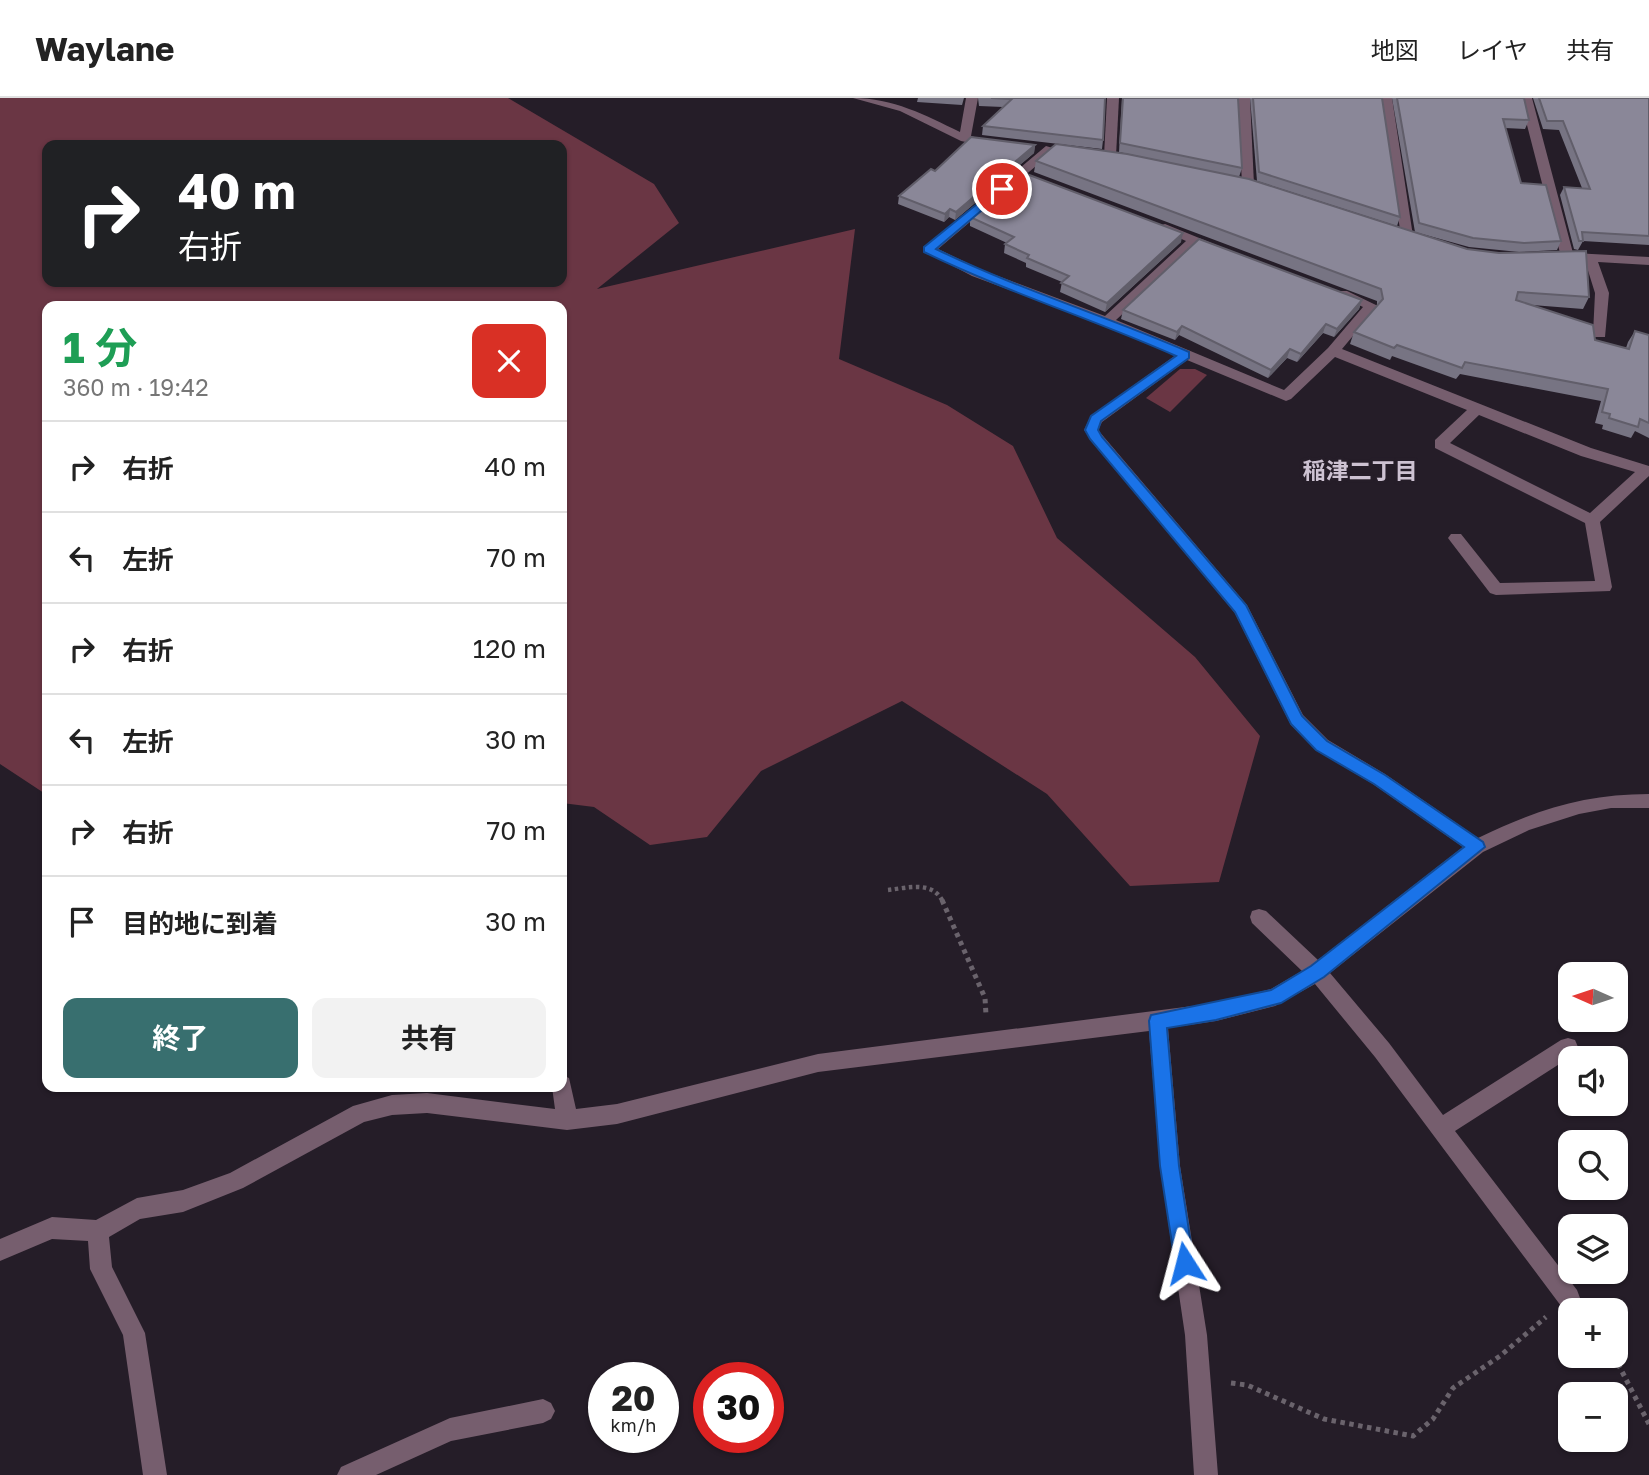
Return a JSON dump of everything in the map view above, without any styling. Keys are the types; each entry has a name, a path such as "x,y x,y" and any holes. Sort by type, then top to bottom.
{"street":[{"path":"859,98 904,109 965,139 999,144"},
{"path":"965,139 972,98"},
{"path":"1110,157 1113,98"},
{"path":"1244,98 1242,184 1261,189"},
{"path":"1386,98 1413,238 1394,232"},
{"path":"1526,98 1567,255"},
{"path":"1025,146 1056,150 929,250 976,273 1107,321 1286,396 1333,351 1371,306 1333,291"},
{"path":"1145,221 1232,254"},
{"path":"1107,321 1195,239"},
{"path":"1543,257 1567,255 1649,261"},
{"path":"1590,257 1602,293 1600,334"},
{"path":"1333,351 1586,452 1647,471"},
{"path":"1185,355 1096,419 1091,430 1241,609 1297,720 1322,745 1379,779 1477,847"},
{"path":"1477,408 1440,444 1592,520"},
{"path":"1592,520 1647,471"},
{"path":"1456,538 1496,589 1604,587 1592,520"},
{"path":"0,1251 52,1228 99,1231 137,1209 183,1201 236,1181 360,1113 424,1095 567,1120 617,1114 818,1063 1158,1021 1216,1012 1275,997 1318,972 1477,847 1524,824 1580,807 1611,801 1649,801"},
{"path":"1259,917 1318,972 1441,1128 1569,1298"},
{"path":"1158,1021 1170,1166 1196,1335 1206,1475"},
{"path":"1441,1128 1558,1053"},
{"path":"563,1092 567,1120"},
{"path":"99,1231 101,1269 134,1333 155,1475"},
{"path":"349,1475 450,1430 543,1411"}],"path":[{"path":"888,890 926,886 940,895 985,998 986,1015 981,1044"},
{"path":"1199,1380 1247,1385 1324,1419 1413,1436 1433,1419 1453,1388 1500,1356 1558,1307"},
{"path":"1620,1368 1649,1424"}],"shaded area":[{"path":"0,98 508,98 654,184 679,223 597,289 855,229 839,359 947,405 1013,446 1057,538 1195,657 1260,736 1219,882 1130,886 1047,794 902,701 761,771 707,837 650,845 594,807 567,804 567,301 42,301 42,792 0,764"},
{"path":"1180,369 1195,369 1207,375 1170,412 1146,398"}],"building":[{"path":"991,98 1105,98 1103,140 983,126 1012,99"},
{"path":"1123,98 1238,98 1242,168 1120,143"},
{"path":"1253,98 1382,98 1400,217 1259,172"},
{"path":"1397,98 1524,98 1529,120 1503,119 1521,183 1546,185 1561,241 1524,243 1473,238 1419,223"},
{"path":"1539,98 1649,98 1649,236 1582,232 1583,241 1579,241 1564,187 1590,189 1563,121 1547,121"},
{"path":"971,137 1035,145 956,212 950,209 945,214 899,196 931,169 935,171"},
{"path":"1056,144 1127,154 1249,179 1467,249 1499,253 1586,251 1589,297 1518,292 1516,300 1593,325 1595,340 1629,349 1635,331 1649,335 1649,423 1640,419 1638,427 1609,418 1610,414 1602,412 1608,389 1465,362 1462,368 1397,345 1394,348 1354,332 1383,299 1381,289 1036,161"},
{"path":"1024,173 1183,233 1107,303 1061,283 1069,276 1027,258 1029,255 1005,244 1014,237 970,217"},
{"path":"1199,239 1362,300 1337,329 1326,324 1301,354 1290,349 1271,370 1182,326 1177,332 1123,310"}],"district":[{"name":"稲津二丁目","path":"1360,471"}],"route":[{"path":"1002,189 929,250 976,273 1107,321 1185,355 1096,419 1091,430 1241,609 1297,720 1322,745 1379,779 1477,847 1318,972 1275,997 1216,1012 1158,1021 1170,1166 1185,1263"}]}
